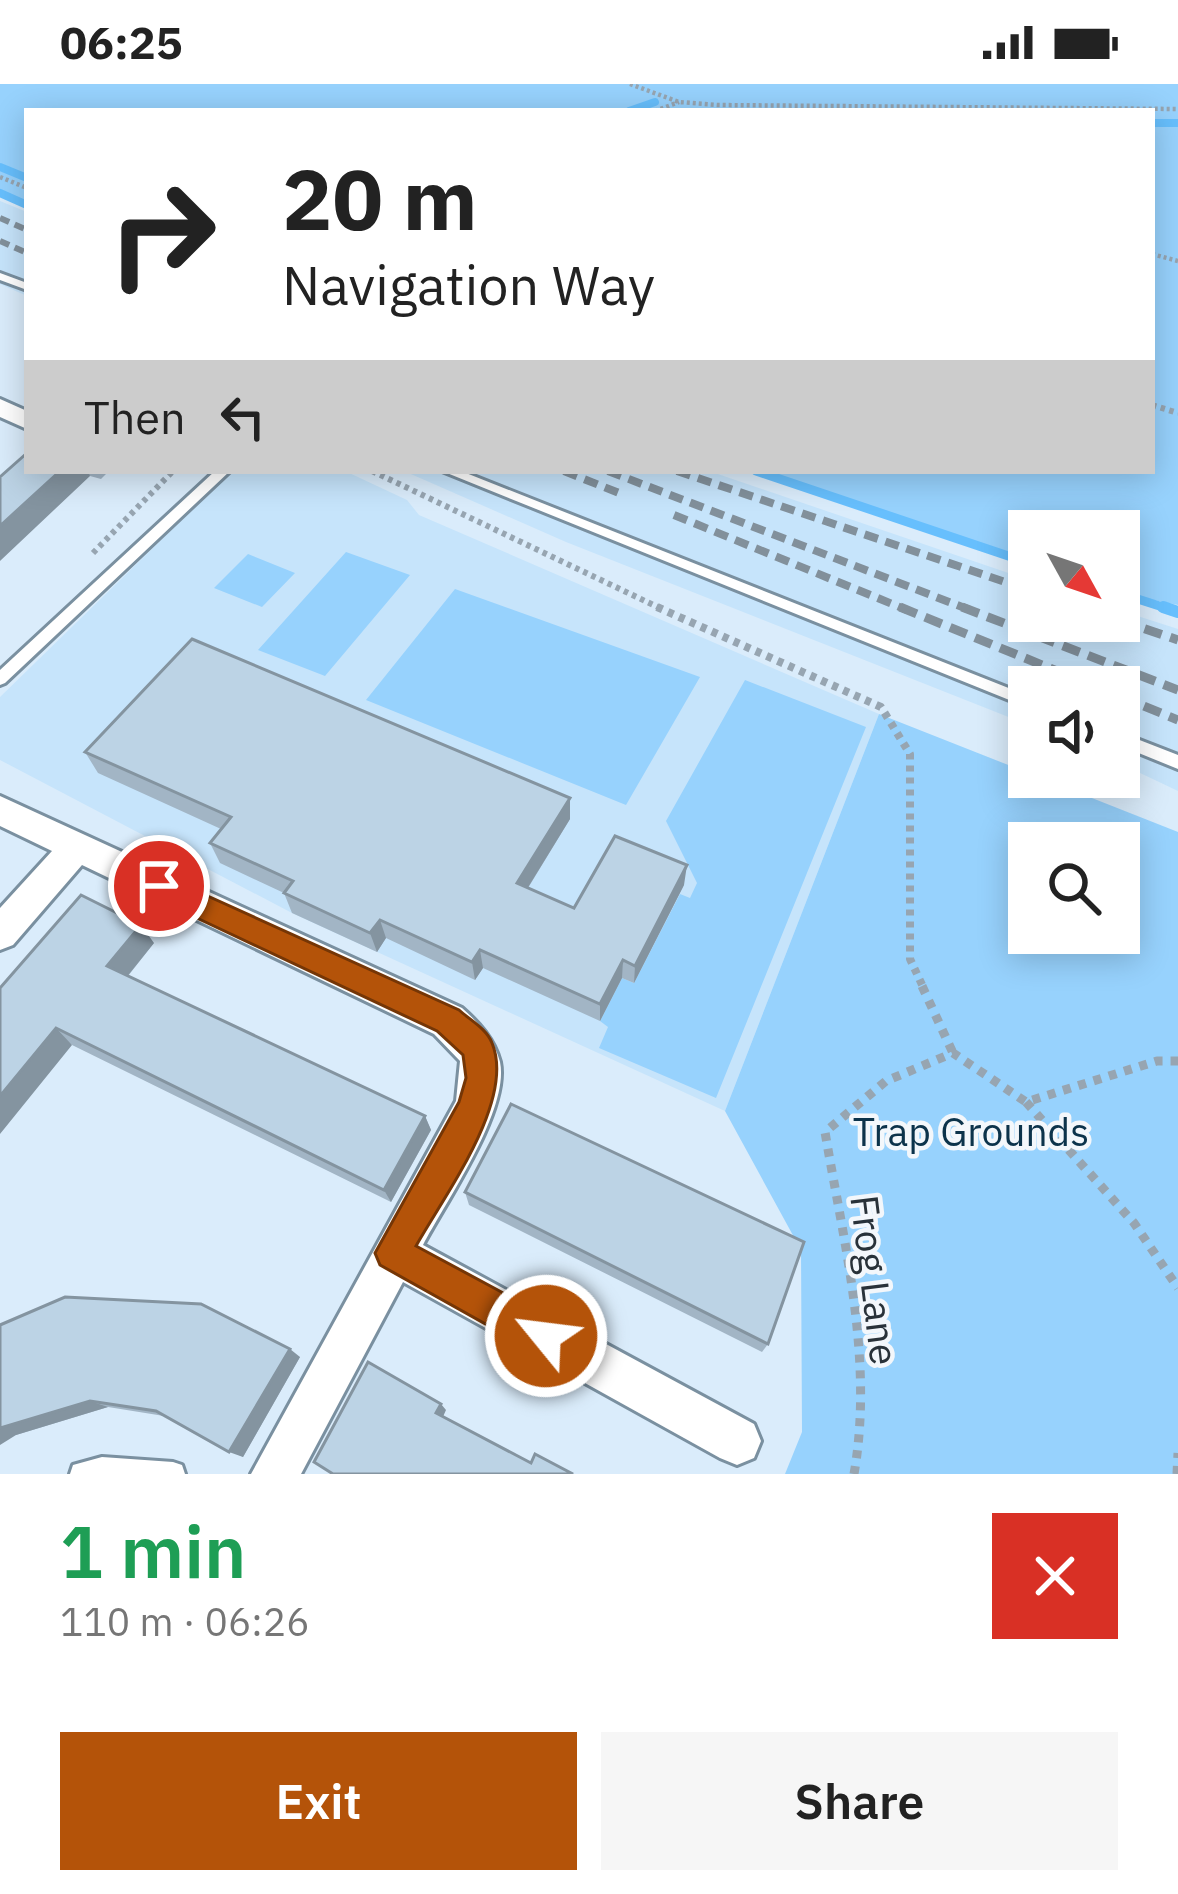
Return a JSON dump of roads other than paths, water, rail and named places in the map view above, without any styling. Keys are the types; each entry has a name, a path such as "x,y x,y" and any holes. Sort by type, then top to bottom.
{"street":[{"path":"0,810 448,1021 478,1047 482,1078 474,1108 275,1474"},
{"path":"0,934 76,848"},
{"path":"393,1253 737,1441"}],"lane":[{"path":"0,679 220,474"},
{"path":"456,474 1008,694"},
{"path":"1140,747 1178,762"},
{"path":"82,1474 103,1468 173,1474"}],"waterway":[{"path":"638,108 655,102"},
{"path":"1155,123 1178,123"},
{"path":"0,167 24,177"},
{"path":"0,193 24,204"},
{"path":"765,474 1008,556"},
{"path":"1140,600 1172,610"},
{"path":"1163,607 1172,610"},
{"path":"1172,610 1178,612"}],"railway":[{"path":"0,218 24,229"},
{"path":"0,241 24,252"},
{"path":"572,474 624,495"},
{"path":"616,474 970,610"},
{"path":"686,474 1008,583"},
{"path":"674,515 907,610"},
{"path":"900,607 1045,666"},
{"path":"962,607 1178,690"},
{"path":"1140,627 1178,640"},
{"path":"1140,705 1178,720"}],"park label":[{"name":"Trap Grounds","path":"971,1131"}]}
